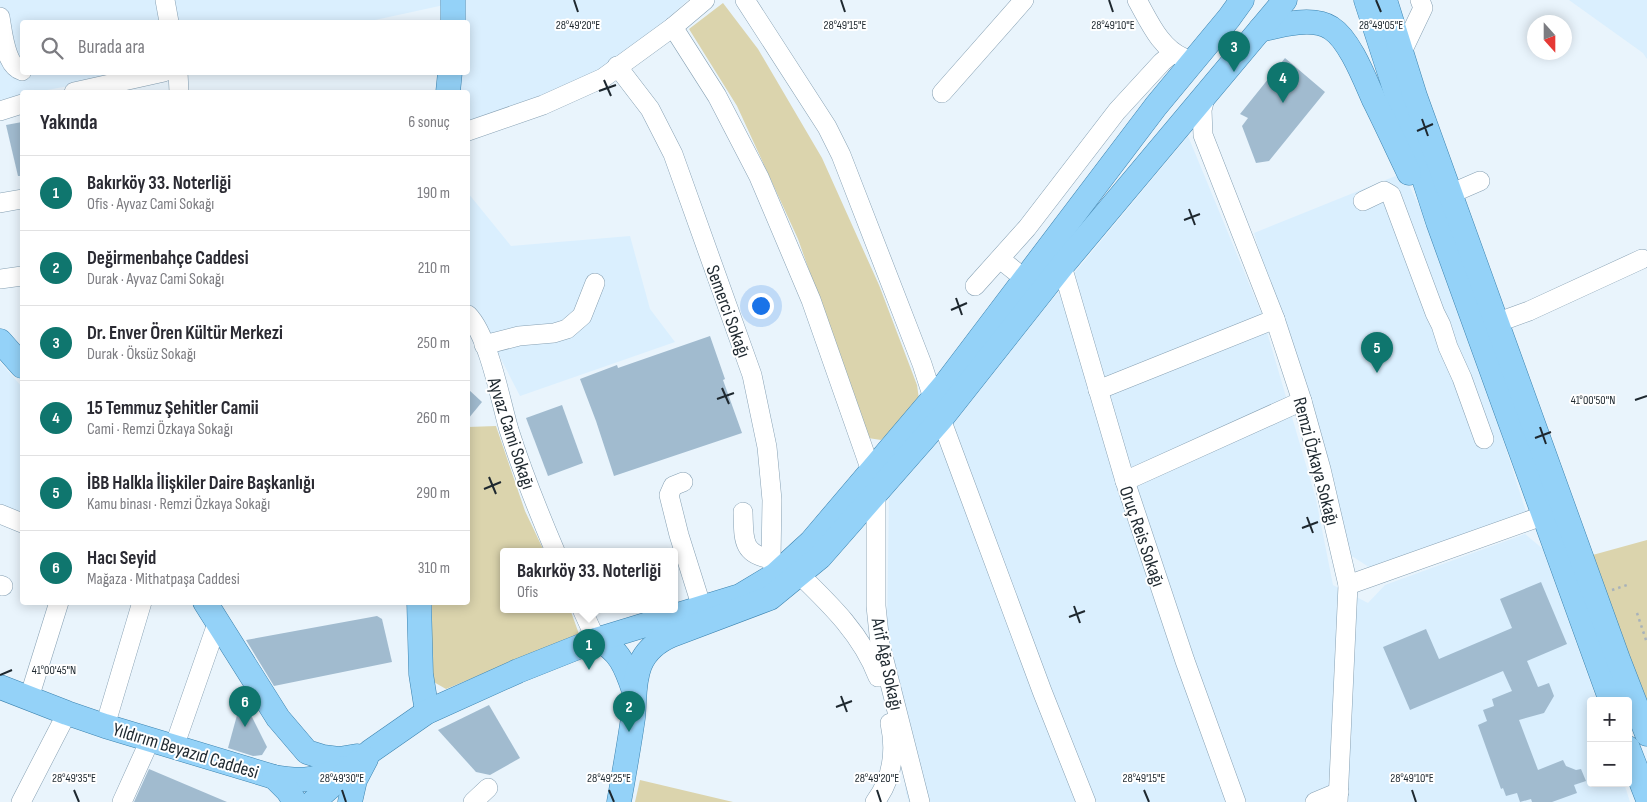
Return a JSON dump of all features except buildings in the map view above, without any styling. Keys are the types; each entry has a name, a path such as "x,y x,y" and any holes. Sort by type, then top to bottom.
{"main road":[{"path":"937,409 1025,279 1156,106 1183,58 1242,0"},
{"path":"312,802 371,751 427,712 518,671 596,640 740,596 773,567 811,542 873,482 937,409 1062,266 1285,0"},
{"path":"1366,0 1438,222 1482,322 1647,734"},
{"path":"1385,0 1414,96 1450,194 1482,322 1545,515 1610,697"},
{"path":"1260,30 1293,22 1313,23 1330,27 1342,37 1359,67 1421,198 1438,222"},
{"path":"448,90 450,75"},
{"path":"0,341 20,362"},
{"path":"620,802 633,718 634,691 640,665 647,653 657,642 770,598 820,556 873,482"},
{"path":"419,605 421,674 427,712"},
{"path":"212,612 278,718 307,752 339,759 354,757 371,751"},
{"path":"596,640 611,647 625,665 634,691"},
{"name":"Yıldırım Beyazıd Caddesi","path":"0,687 105,726 274,777 297,781 324,777 344,768 371,751"},
{"path":"350,802 355,780 371,751"},
{"path":"1632,758 1647,797"},
{"path":"274,777 288,791 295,802"},
{"path":"274,777 308,802"}],"street":[{"path":"166,0 170,20"},
{"path":"470,131 543,105 603,78 673,27 704,0"},
{"path":"745,0 828,126 841,155 918,354 1039,682 1086,802"},
{"path":"942,93 1024,0"},
{"path":"1137,0 1156,33 1183,58"},
{"path":"1401,54 1423,8 1420,0"},
{"path":"0,17 9,60 15,68 20,70"},
{"name":"Arif Ağa Sokağı","path":"673,27 717,96 759,177 811,300 873,482 876,606 880,644 920,802"},
{"path":"975,286 1027,228 1117,110 1162,62 1183,58"},
{"name":"Semerci Sokağı","path":"617,66 650,109 673,154 752,375 767,447 772,500 773,567"},
{"path":"83,90 150,75"},
{"path":"178,75 179,90"},
{"name":"Remzi Özkaya Sokağı","path":"1206,94 1202,110 1203,135 1275,319 1302,401 1321,469 1348,585 1339,797"},
{"path":"0,111 20,105"},
{"path":"1181,125 1192,128 1203,135"},
{"path":"1450,194 1480,181"},
{"path":"1363,202 1384,191 1391,195 1484,438"},
{"path":"0,203 20,199"},
{"path":"1000,259 1025,279"},
{"path":"1441,324 1482,322 1529,311 1642,259"},
{"name":"Oruç Reis Sokağı","path":"1062,266 1125,480 1185,661 1236,802"},
{"path":"0,279 20,276"},
{"path":"484,345 519,336 567,329 582,316 595,283"},
{"name":"Ayvaz Cami Sokağı","path":"470,317 489,356 527,484 554,548"},
{"path":"1098,390 1275,319"},
{"path":"1125,480 1302,401"},
{"path":"683,482 672,486 669,495 681,543 702,608"},
{"path":"743,512 744,540 747,546 752,553 773,567"},
{"path":"0,514 20,522"},
{"path":"1348,585 1545,515"},
{"path":"799,574 826,600 857,636 871,657 878,677 894,738 892,766 880,796 875,802"},
{"path":"29,698 58,605"},
{"path":"105,726 141,605"},
{"path":"174,747 212,612"},
{"path":"584,613 596,640"},
{"path":"21,802 67,713"},
{"path":"122,802 150,740"},
{"path":"473,802 488,788"},
{"path":"1315,802 1339,797"}],"path":[{"path":"1636,613 1647,642"}],"shaded area":[{"path":"0,0 443,0 444,5 375,20 20,20 20,75 126,75 47,90 20,90 20,95 0,100"},
{"path":"460,0 688,0 656,29 584,80 470,121 470,90 456,90 458,75 470,75 470,20 460,20"},
{"path":"1569,0 1647,0 1647,59 1643,53"},
{"path":"723,3 758,49 822,158 879,285 917,385 919,399 911,412 881,440 868,438 798,239 737,106 689,29"},
{"path":"1188,136 1262,315 1316,499 1333,585 1368,603 1385,585 1525,534 1543,549 1596,697 1587,697 1587,787 1625,787 1630,802 909,802 906,793 887,630 889,496"},
{"path":"1403,173 1446,261 1528,518 1372,569 1347,553 1254,233"},
{"path":"470,195 511,246 630,236 650,309 675,342 520,396 483,324 470,307"},
{"path":"0,362 20,385 20,512 0,504"},
{"path":"496,426 525,511 543,548 500,548 500,613 571,613 579,634 446,689 432,681 432,605 470,605 470,427"},
{"path":"1647,540 1647,720 1589,556"},
{"path":"640,780 733,802 635,802"}],"place":[{"name":"Dr. Enver Ören Kültür Merkezi","path":"1234,72"},
{"name":"15 Temmuz Şehitler Camii","path":"1283,103"},
{"name":"İBB Halkla İlişkiler Daire Başkanlığı","path":"1377,373"},
{"name":"Bakırköy 33. Noterliği","path":"589,670"},
{"name":"Hacı Seyid","path":"245,727"},
{"name":"Değirmenbahçe Caddesi","path":"629,732"}]}
